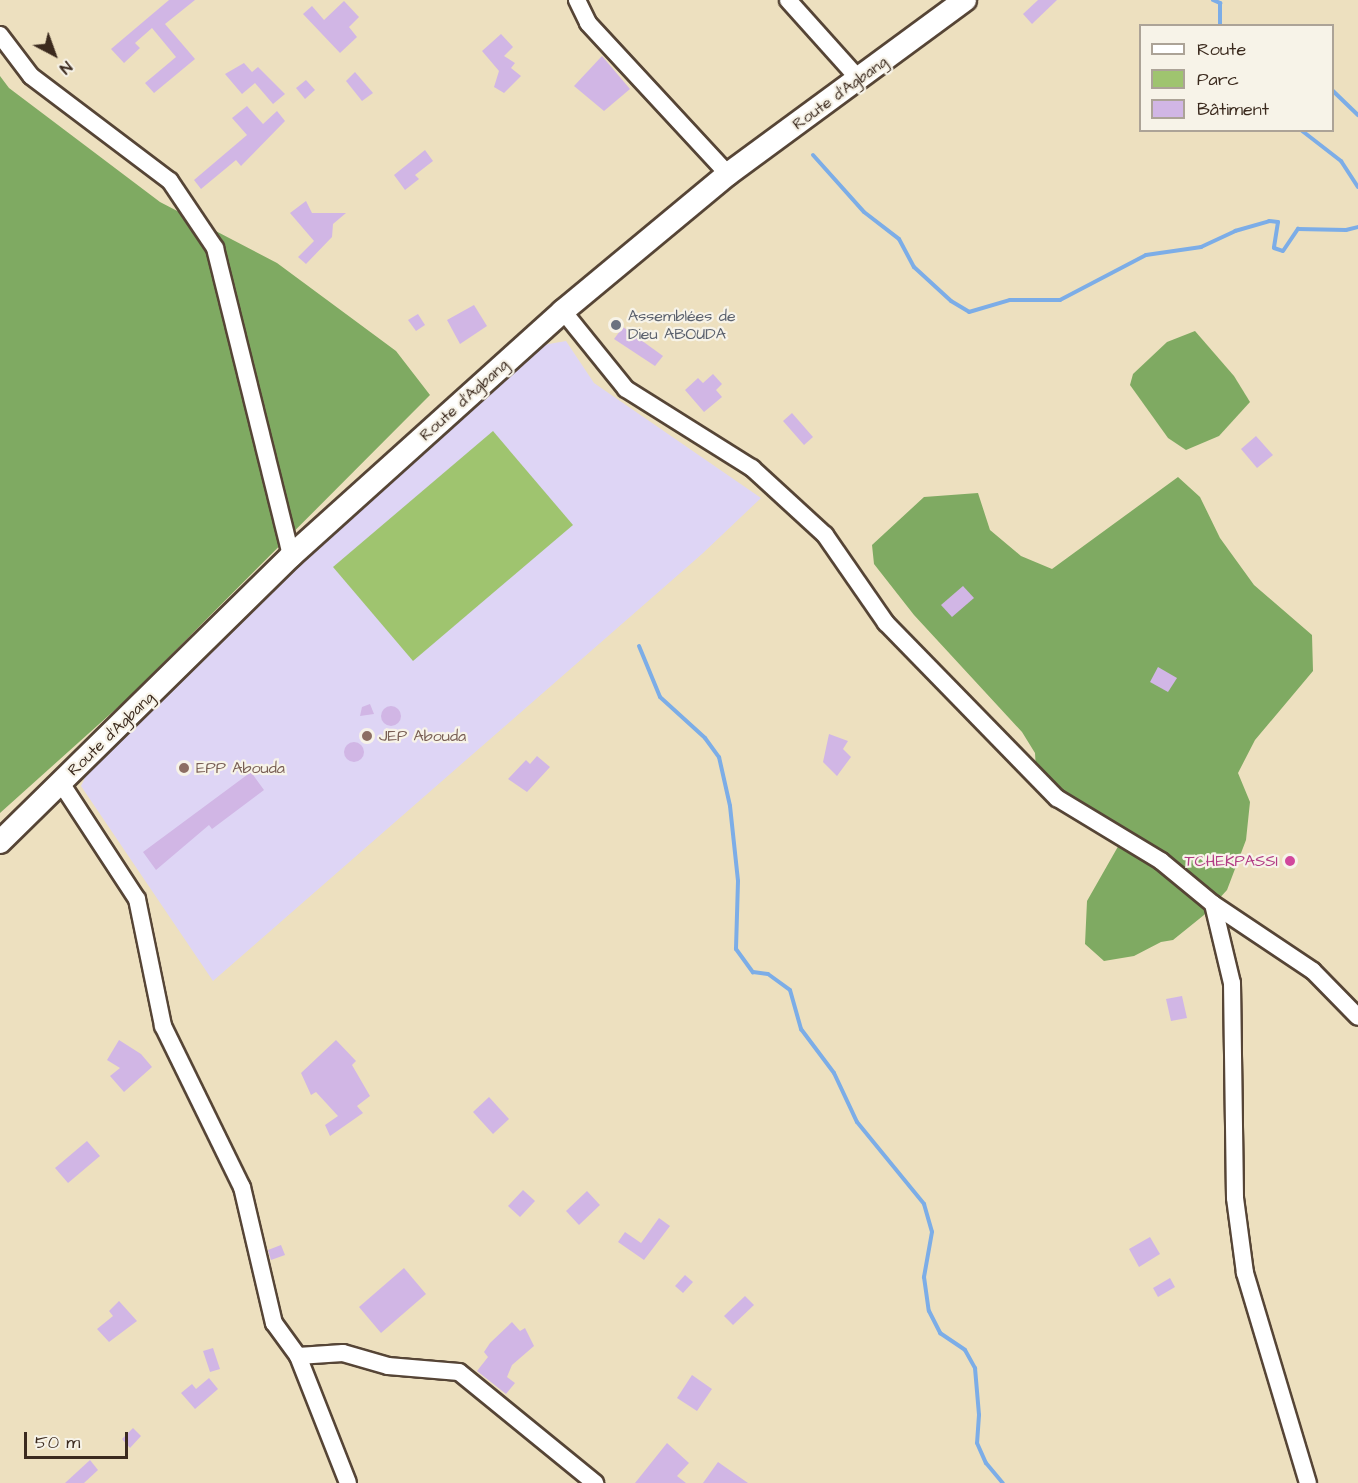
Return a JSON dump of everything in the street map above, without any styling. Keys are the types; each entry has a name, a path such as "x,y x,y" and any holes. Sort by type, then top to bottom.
{"main road":[{"name":"Route d'Agbang","path":"0,842 291,556 563,311 728,174 965,0"}],"street":[{"path":"577,0 588,23 728,174"},
{"path":"788,0 859,79"},
{"path":"0,35 31,76 170,181 215,248 291,556"},
{"path":"563,311 626,389 752,468 825,535 886,623 896,629 978,719 1057,798 1161,861 1214,904 1313,971 1358,1017"},
{"path":"61,783 137,899 163,1026 242,1187 274,1323 298,1356 348,1483"},
{"path":"1214,904 1232,983 1235,1198 1245,1273 1308,1483"},
{"path":"298,1356 343,1353 388,1366 459,1372 595,1483"}],"shaded area":[{"path":"566,341 594,383 761,498 702,554 213,981 81,786 91,765 360,506 543,345"}],"green space":[{"path":"0,76 9,88 160,202 277,263 396,351 430,395 127,699 0,813"},
{"path":"1195,331 1234,376 1250,402 1219,436 1186,450 1168,438 1130,385 1133,374 1167,342"},
{"path":"493,431 573,525 413,661 333,567"},
{"path":"1178,477 1200,497 1220,538 1254,585 1312,635 1313,671 1255,740 1238,773 1250,802 1246,840 1227,890 1204,915 1173,940 1161,942 1134,956 1104,961 1085,944 1087,901 1124,836 1098,822 1036,770 1035,753 1022,732 914,615 874,564 872,545 924,497 978,493 990,530 1021,556 1052,569"}],"building":[{"path":"169,0 195,0 165,24 195,59 154,93 145,83 176,57 152,28 135,43 140,48 124,63 111,49"},
{"path":"1038,0 1057,0 1032,24 1023,14"},
{"path":"344,1 359,17 349,27 357,37 340,53 303,14 312,6 324,20"},
{"path":"501,34 513,47 504,56 515,63 511,68 521,76 504,93 494,87 499,71 482,51"},
{"path":"602,56 630,89 604,111 574,86"},
{"path":"244,63 252,72 258,67 285,94 273,104 255,83 242,94 225,74"},
{"path":"355,72 373,93 362,101 346,81"},
{"path":"306,80 315,90 305,99 296,88"},
{"path":"247,106 263,124 277,111 285,121 241,166 236,160 201,189 194,180 247,135 232,118"},
{"path":"425,150 433,161 415,175 419,179 405,190 394,175"},
{"path":"306,201 312,213 346,213 333,224 332,237 306,264 298,257 314,241 290,213"},
{"path":"474,305 487,326 460,344 447,320"},
{"path":"418,314 425,325 416,331 408,320"},
{"path":"623,327 663,356 655,366 614,339"},
{"path":"713,374 722,384 716,390 722,397 704,412 685,390 698,378 703,383"},
{"path":"792,413 813,437 804,445 783,421"},
{"path":"1256,436 1273,455 1257,468 1241,449"},
{"path":"963,586 974,598 952,617 941,605"},
{"path":"1158,667 1177,678 1168,692 1150,682"},
{"path":"370,704 374,714 360,716 362,707"},
{"path":"391,706 398,709 401,716 398,723 391,726 384,723 381,716 384,709"},
{"path":"829,734 848,741 843,749 851,757 837,776 823,762"},
{"path":"354,742 361,745 364,752 361,759 354,762 347,759 344,752 347,745"},
{"path":"537,756 550,767 527,792 508,779 526,760 530,764"},
{"path":"251,772 264,790 212,829 209,825 156,870 143,852"},
{"path":"1182,996 1187,1018 1171,1021 1166,999"},
{"path":"119,1040 141,1054 152,1067 124,1092 110,1076 120,1068 107,1060"},
{"path":"336,1040 356,1061 352,1065 370,1096 357,1106 363,1113 330,1136 325,1125 338,1116 316,1092 311,1095 301,1073"},
{"path":"489,1097 509,1119 493,1134 473,1112"},
{"path":"87,1141 100,1156 68,1183 55,1168"},
{"path":"523,1190 535,1201 520,1217 508,1206"},
{"path":"587,1191 600,1205 579,1225 566,1211"},
{"path":"659,1218 670,1226 644,1260 618,1242 625,1232 641,1243"},
{"path":"1150,1237 1160,1254 1139,1267 1129,1249"},
{"path":"281,1245 285,1255 271,1260 268,1250"},
{"path":"404,1268 426,1294 381,1333 359,1307"},
{"path":"685,1275 693,1282 683,1293 675,1286"},
{"path":"1170,1278 1175,1287 1158,1297 1153,1288"},
{"path":"745,1296 754,1305 733,1325 724,1316"},
{"path":"119,1301 137,1321 109,1342 97,1329 113,1316 109,1311"},
{"path":"512,1322 520,1331 525,1328 534,1346 512,1365 507,1377 515,1383 506,1394 477,1371 488,1357 484,1352 490,1343"},
{"path":"213,1348 220,1369 210,1372 203,1351"},
{"path":"692,1375 712,1389 697,1411 677,1398"},
{"path":"209,1378 218,1389 195,1409 181,1393 192,1384 196,1389"},
{"path":"133,1428 141,1436 130,1448 122,1439"},
{"path":"667,1443 689,1463 677,1476 686,1483 635,1483"},
{"path":"90,1460 98,1470 84,1483 65,1483"},
{"path":"718,1462 748,1483 703,1483"}],"waterway":[{"path":"1213,0 1220,3 1220,24"},
{"path":"1334,92 1358,115"},
{"path":"1304,132 1341,161 1358,187"},
{"path":"813,155 864,212 899,239 914,267 951,301 969,312 1010,300 1060,300 1146,255 1201,247 1235,231 1269,221 1278,222 1274,248 1283,251 1298,229 1346,230 1358,227"},
{"path":"639,646 660,697 705,738 719,757 730,806 738,881 736,949 753,972 768,974 790,990 801,1029 834,1073 857,1122 924,1204 932,1232 924,1277 929,1311 940,1333 965,1350 975,1368 979,1415 977,1443 986,1463 1003,1483"}],"place":[{"name":"Assemblées de Dieu ABOUDA","path":"616,325"},
{"name":"JEP Abouda","path":"367,736"},
{"name":"EPP Abouda","path":"184,768"},
{"name":"TCHEKPASSI","path":"1290,861"}]}
